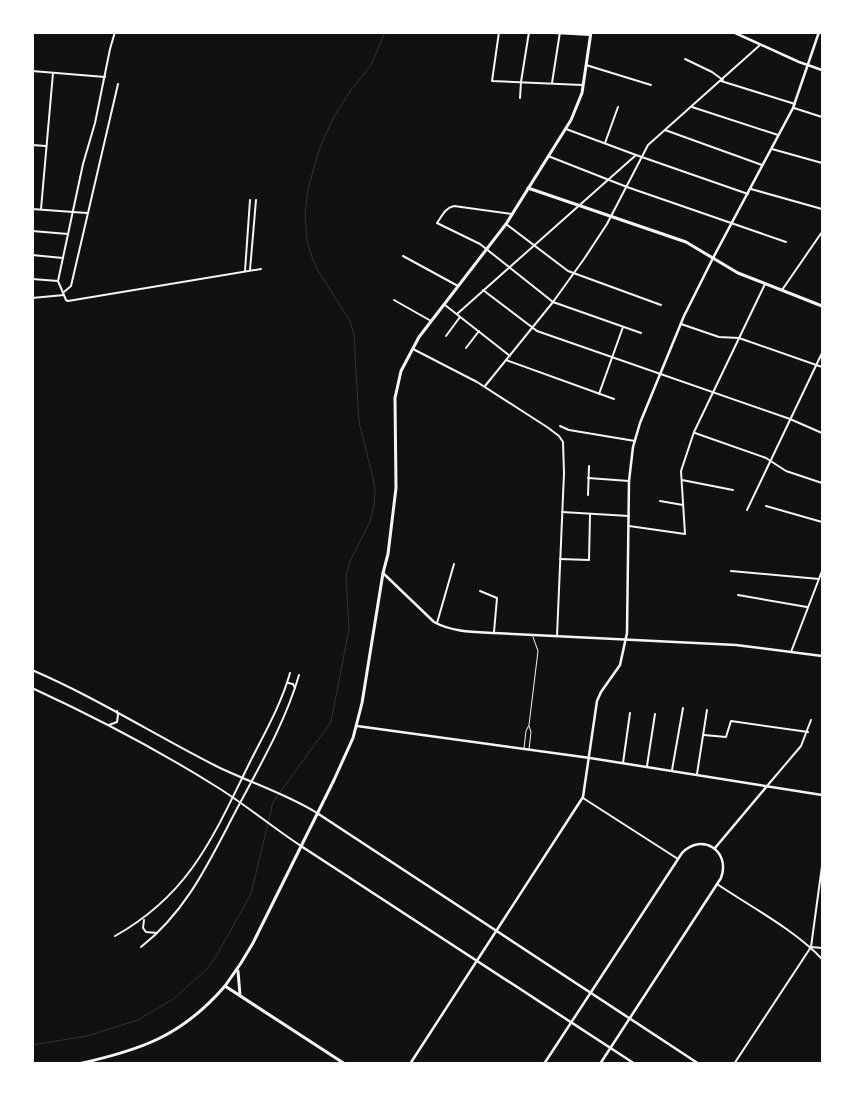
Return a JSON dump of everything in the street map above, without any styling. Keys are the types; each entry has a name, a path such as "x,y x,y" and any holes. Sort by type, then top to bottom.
{"main road":[{"path":"78,1064 130,1051 164,1036 197,1014 225,986 238,969 253,943 346,754 357,726 383,573 388,554 396,488 395,398 401,371 412,348 431,321 506,224 566,128 577,108 583,85 591,34"},
{"path":"528,188 686,242 738,273 822,306"},
{"path":"238,969 237,980 240,995"},
{"path":"225,986 345,1064"}],"street":[{"path":"115,32 72,212 58,281 64,294 68,300 261,269"},
{"path":"499,32 492,82 583,85"},
{"path":"520,98 529,32"},
{"path":"535,32 591,34"},
{"path":"733,32 808,66 822,70"},
{"path":"410,1064 583,797 599,696 620,665 625,640 628,619 630,481 635,441 640,423 681,324 713,258 795,104 819,32"},
{"path":"552,83 560,33"},
{"path":"485,386 574,274 611,216 648,145 760,45"},
{"path":"685,59 712,72 722,80 795,104"},
{"path":"586,65 651,85"},
{"path":"32,71 105,77"},
{"path":"42,209 53,73"},
{"path":"32,298 64,294 71,286 118,84"},
{"path":"605,143 618,107"},
{"path":"692,107 779,136"},
{"path":"793,108 822,117"},
{"path":"566,128 636,155 748,194"},
{"path":"665,130 763,165"},
{"path":"32,145 46,146"},
{"path":"772,149 822,163"},
{"path":"457,314 636,155"},
{"path":"548,156 627,187 786,242"},
{"path":"750,189 822,209"},
{"path":"245,271 250,200"},
{"path":"250,270 256,200"},
{"path":"250,206 255,206"},
{"path":"512,214 454,206 449,207 437,222 488,249 553,302 641,333"},
{"path":"32,209 87,213"},
{"path":"506,224 566,270 661,305"},
{"path":"32,231 68,234"},
{"path":"782,290 822,232"},
{"path":"32,255 63,258"},
{"path":"403,256 458,286"},
{"path":"32,279 58,281"},
{"path":"629,526 684,534 683,461 694,432 765,284"},
{"path":"483,290 532,328 790,419 822,434"},
{"path":"394,300 431,321"},
{"path":"444,304 510,356"},
{"path":"446,336 460,317"},
{"path":"681,324 719,337 739,338 822,366"},
{"path":"599,394 623,326"},
{"path":"466,348 479,331"},
{"path":"412,348 485,386 562,439 565,447 556,636"},
{"path":"747,510 822,353"},
{"path":"506,360 614,400"},
{"path":"560,426 568,430 635,441"},
{"path":"694,432 822,483"},
{"path":"588,495 589,466"},
{"path":"588,478 630,481"},
{"path":"682,480 733,490"},
{"path":"660,501 684,505"},
{"path":"766,506 822,522"},
{"path":"562,512 629,516"},
{"path":"560,559 588,560 590,515"},
{"path":"437,623 454,564"},
{"path":"731,571 819,579"},
{"path":"791,652 822,571"},
{"path":"383,573 418,608 437,623 458,630 736,645 822,656"},
{"path":"480,591 497,598 494,633"},
{"path":"738,595 808,607"},
{"path":"32,670 116,711 213,764 292,798 699,1064"},
{"path":"116,936 145,918 172,894 192,871 207,847 278,706 290,673"},
{"path":"141,947 173,917 194,890 287,711 299,675"},
{"path":"287,684 293,684 296,688"},
{"path":"32,688 107,725 232,797 301,846 635,1064"},
{"path":"672,771 682,708"},
{"path":"697,775 707,710"},
{"path":"107,725 117,722 118,715 116,711"},
{"path":"623,763 630,713"},
{"path":"647,767 655,714"},
{"path":"714,848 796,752 808,732 812,720"},
{"path":"704,735 724,738 728,734 731,721 808,732"},
{"path":"357,726 590,758 822,795"},
{"path":"583,797 678,859"},
{"path":"544,1064 685,850 694,845 705,844 714,848 722,859 723,873 600,1064"},
{"path":"734,1064 811,947 822,866"},
{"path":"717,884 811,947 822,958"},
{"path":"145,918 143,924 144,931 150,934 158,932"},
{"path":"811,947 822,948"},
{"path":"822,953 822,958"}],"lane":[{"path":"524,749 526,731 529,726 538,651 533,635"},
{"path":"529,726 531,732 529,750"}],"waterway":[{"path":"32,1045 87,1036 138,1020 173,999 206,970 215,958 251,894 273,802 331,722 349,629 346,576 350,561 370,522 375,493 359,422 354,335 350,321 317,269 312,257 307,241 305,214 308,189 324,138 335,115 351,90 371,65 385,32"}]}
